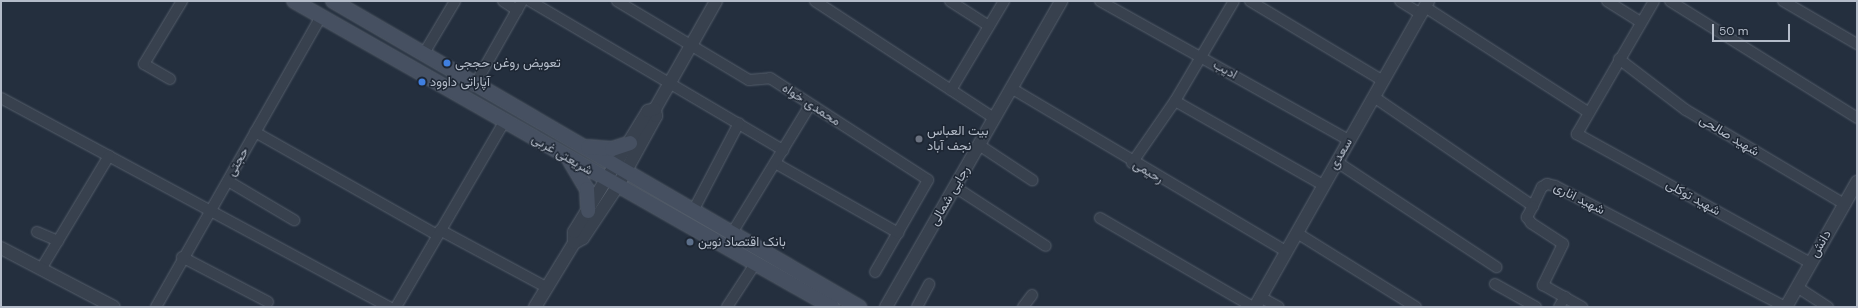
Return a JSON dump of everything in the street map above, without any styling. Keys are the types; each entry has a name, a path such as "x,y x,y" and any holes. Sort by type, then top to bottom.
{"main road":[{"name":"شریعتی غربی","path":"294,1 612,184 832,307"},
{"name":"شریعتی غربی","path":"334,1 474,86 732,233 858,307"},
{"path":"576,145 597,149 630,143"},
{"path":"567,158 587,189 588,211"}],"street":[{"path":"170,79 144,64 182,1"},
{"path":"423,55 455,1"},
{"path":"474,86 520,5 503,1"},
{"path":"530,1 670,82 783,150"},
{"path":"617,1 691,46"},
{"path":"620,169 630,143 648,111 655,108 716,1"},
{"path":"815,1 994,118"},
{"path":"950,1 989,26"},
{"path":"951,90 1004,1"},
{"name":"رجایی شمالی","path":"886,307 1061,1"},
{"name":"ادیب","path":"1100,1 1349,140"},
{"path":"1132,163 1175,101 1234,1"},
{"path":"1250,1 1383,81"},
{"path":"1400,1 1425,7 1588,112 1654,1"},
{"path":"1607,1 1641,22"},
{"path":"1670,1 1857,118"},
{"path":"1783,1 1857,44"},
{"name":"سعدی","path":"1256,304 1425,7"},
{"name":"حجتی","path":"156,307 182,257 228,181 321,17"},
{"name":"محمدی خواه","path":"691,46 749,80 770,78 928,180 898,233"},
{"name":"شهید صالحی","path":"1619,59 1686,110 1844,204"},
{"name":"رحیمی","path":"1011,88 1132,163 1286,251"},
{"path":"1374,97 1533,206 1527,218 1531,223 1562,244 1543,285 1582,307"},
{"path":"1,98 390,307"},
{"path":"1175,101 1324,185"},
{"path":"732,233 810,105"},
{"path":"535,307 574,243 583,238 620,169 656,116 655,108"},
{"name":"شهید توکلی","path":"1588,112 1576,132 1811,263"},
{"path":"396,307 504,122"},
{"path":"693,211 739,123"},
{"path":"255,132 439,232 546,287"},
{"path":"979,145 1032,180"},
{"path":"41,269 109,156"},
{"path":"1337,162 1496,267"},
{"path":"775,163 898,233 875,272"},
{"path":"228,181 294,220"},
{"name":"دانش","path":"1785,307 1857,182"},
{"path":"574,243 574,232 588,211 612,184"},
{"name":"شهید اناری","path":"1533,206 1542,187 1547,184 1556,186 1785,307"},
{"path":"955,187 1046,246"},
{"path":"1100,218 1256,304 1279,307"},
{"path":"37,232 58,241"},
{"path":"1297,233 1416,307"},
{"path":"1,248 114,307"},
{"path":"182,257 268,302"},
{"path":"727,307 755,264"},
{"path":"917,307 929,284"},
{"path":"1495,284 1536,307"},
{"path":"1797,287 1828,307"},
{"path":"1023,307 1032,295"},
{"path":"1559,307 1565,297"}],"place":[{"name":"تعویض روغن حججی","path":"447,63"},
{"name":"آپاراتی داوود","path":"422,82"},
{"name":"بیت العباس نجف آباد","path":"919,139"},
{"name":"بانک اقتصاد نوین","path":"690,242"}]}
